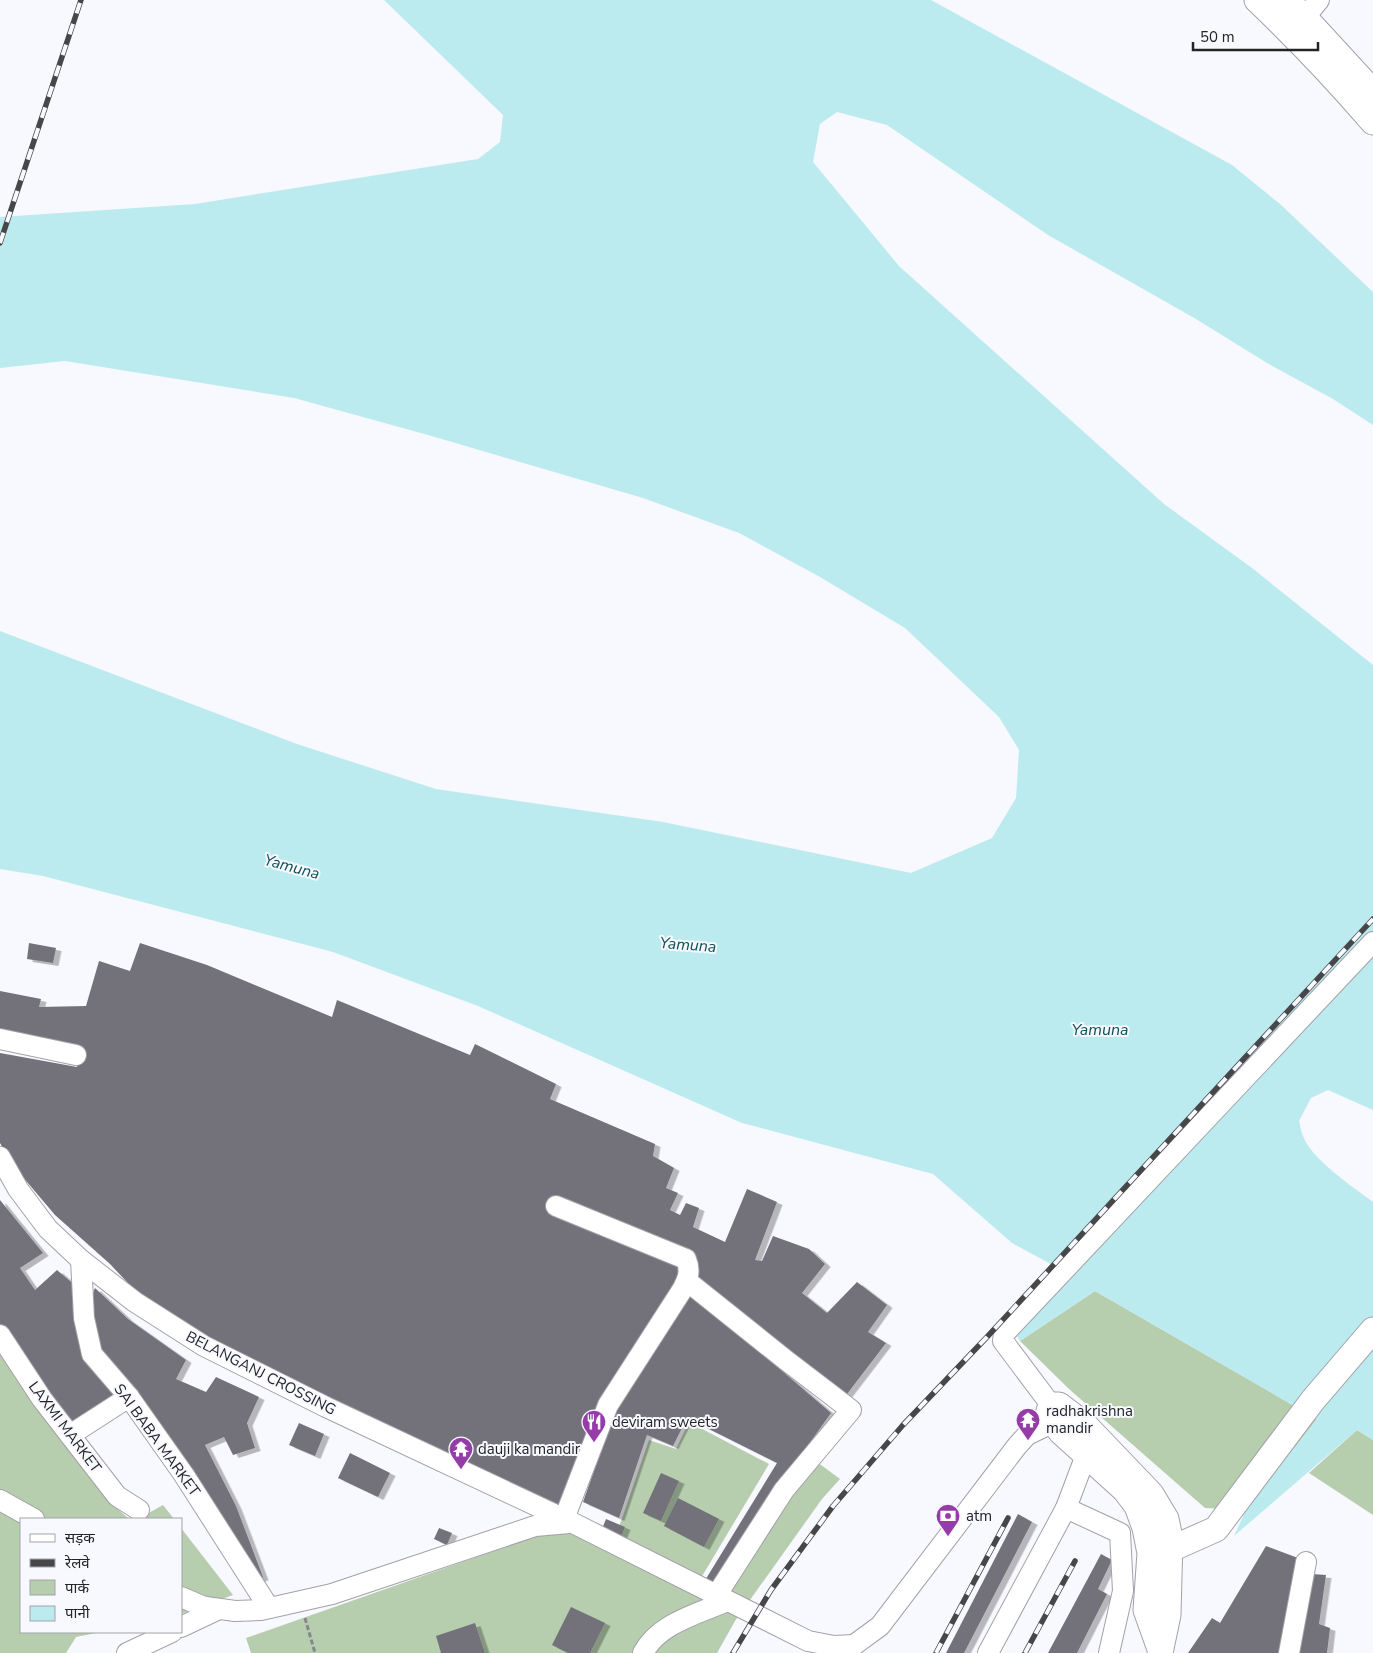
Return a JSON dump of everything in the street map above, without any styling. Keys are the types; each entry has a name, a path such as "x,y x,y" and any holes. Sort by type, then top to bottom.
{"main road":[{"path":"1257,0 1305,17 1337,80 1373,122"},
{"path":"1286,0 1305,17 1373,92"},
{"path":"1160,1551 1216,1529 1313,1400 1373,1330"},
{"path":"1120,1475 1086,1455 1061,1432 1052,1414 1059,1405 1085,1425 1120,1475 1125,1490 1137,1506 1145,1528 1160,1551 1146,1610 1160,1651"}],"street":[{"path":"1052,1414 1003,1341 1004,1334 1373,942"},
{"path":"0,1039 76,1055"},
{"name":"BELANGANJ CROSSING","path":"0,1157 18,1189 48,1229 81,1260 135,1302 204,1346 326,1407 567,1521 808,1641 834,1646 854,1645 880,1626 1027,1435 1052,1414"},
{"path":"182,1597 202,1606 235,1611 269,1608 332,1594 535,1526 567,1521 608,1405 687,1280 689,1267 686,1259 556,1206"},
{"name":"SAI BABA MARKET","path":"81,1260 84,1318 92,1354 128,1397 184,1475 269,1608"},
{"path":"643,1653 658,1634 722,1599 784,1490 852,1410 787,1361 687,1280"},
{"name":"LAXMI MARKET","path":"0,1335 42,1399 117,1496 139,1510"},
{"path":"70,1435 128,1397"},
{"path":"988,1653 1066,1508 1086,1455"},
{"path":"0,1500 32,1518"},
{"path":"1066,1508 1120,1533 1123,1591 1109,1653"},
{"path":"1288,1653 1306,1562"},
{"path":"182,1627 219,1609"},
{"path":"127,1653 170,1633"}],"path":[{"path":"300,1601 316,1653"}],"green space":[{"path":"1095,1291 1317,1419 1246,1510 1205,1508 1069,1389 1020,1341"},
{"path":"0,1349 113,1505 128,1518 20,1518 20,1633 96,1633 76,1637 66,1653 0,1653"},
{"path":"689,1422 769,1464 698,1583 723,1594 786,1493 817,1462 840,1479 822,1499 735,1621 717,1653 251,1653 246,1638 539,1535 570,1529 610,1553 649,1440 676,1449"},
{"path":"1357,1430 1373,1440 1373,1515 1309,1473"},
{"path":"163,1505 173,1518 140,1518"},
{"path":"182,1529 233,1595 182,1614"}],"water":[{"name":"Yamuna","path":"384,0 931,0 1232,165 1280,204 1373,292 1373,425 1333,399 1267,363 1196,319 1048,235 887,125 837,112 820,124 813,162 899,266 1164,504 1252,568 1373,665 1373,1110 1328,1090 1311,1098 1299,1121 1307,1145 1314,1154 1344,1181 1373,1202 1373,1440 1357,1430 1234,1536 1246,1510 1317,1419 1095,1291 1020,1341 1015,1333 1073,1276 1012,1243 933,1174 742,1123 478,1006 333,952 43,876 0,869 0,631 297,744 436,789 663,822 911,873 992,838 1016,798 1019,750 999,717 905,628 820,577 739,533 643,498 294,398 65,361 0,368 0,217 195,204 478,159 500,142 503,115"}],"building":[{"path":"29,943 56,948 53,963 27,959"},
{"path":"140,943 207,965 332,1017 337,1000 470,1055 475,1044 556,1084 550,1099 655,1144 653,1156 674,1168 666,1188 678,1193 670,1210 680,1215 686,1203 699,1208 693,1227 725,1242 747,1189 777,1202 755,1260 762,1261 773,1236 809,1249 825,1264 802,1293 827,1313 857,1282 887,1305 868,1332 886,1343 844,1398 682,1264 682,1279 562,1512 219,1347 143,1299 110,1264 55,1215 11,1163 0,1143 0,1053 77,1067 81,1048 0,1033 0,991 41,999 39,1007 86,1006 99,961 130,971"},
{"path":"0,1200 43,1253 20,1268 35,1290 57,1270 77,1287 115,1395 72,1427 0,1326"},
{"path":"95,1288 128,1319 186,1360 176,1379 206,1392 216,1377 259,1397 247,1423 255,1448 233,1455 224,1437 205,1445 236,1506 263,1577 256,1581 95,1350 88,1305"},
{"path":"690,1292 831,1413 781,1483 716,1588 704,1582 777,1463 687,1418 673,1446 647,1435 619,1518 583,1502 618,1403"},
{"path":"299,1423 324,1434 315,1456 289,1445"},
{"path":"350,1453 390,1473 378,1497 338,1478"},
{"path":"661,1473 679,1481 661,1521 643,1513"},
{"path":"678,1498 719,1519 704,1547 664,1526"},
{"path":"1018,1514 1032,1522 964,1653 946,1653"},
{"path":"606,1519 625,1527 619,1542 600,1534"},
{"path":"439,1528 452,1533 447,1545 434,1539"},
{"path":"1266,1546 1298,1558 1282,1653 1188,1653 1212,1618 1220,1623"},
{"path":"1101,1554 1112,1560 1098,1589 1107,1594 1077,1653 1048,1653"},
{"path":"1312,1574 1326,1575 1319,1624 1330,1628 1327,1653 1298,1653"},
{"path":"571,1607 605,1623 590,1653 568,1653 552,1645"},
{"path":"475,1623 485,1653 441,1653 436,1636"}],"railway":[{"path":"0,243 81,0"},
{"path":"733,1653 771,1590 833,1506 903,1425 987,1337 1373,919"},
{"path":"936,1653 1008,1518"},
{"path":"1025,1653 1075,1561"}],"place":[{"name":"radhakrishna mandir","path":"1028,1441"},
{"name":"deviram sweets","path":"594,1443"},
{"name":"dauji ka mandir","path":"461,1470"},
{"name":"atm","path":"948,1537"}]}
